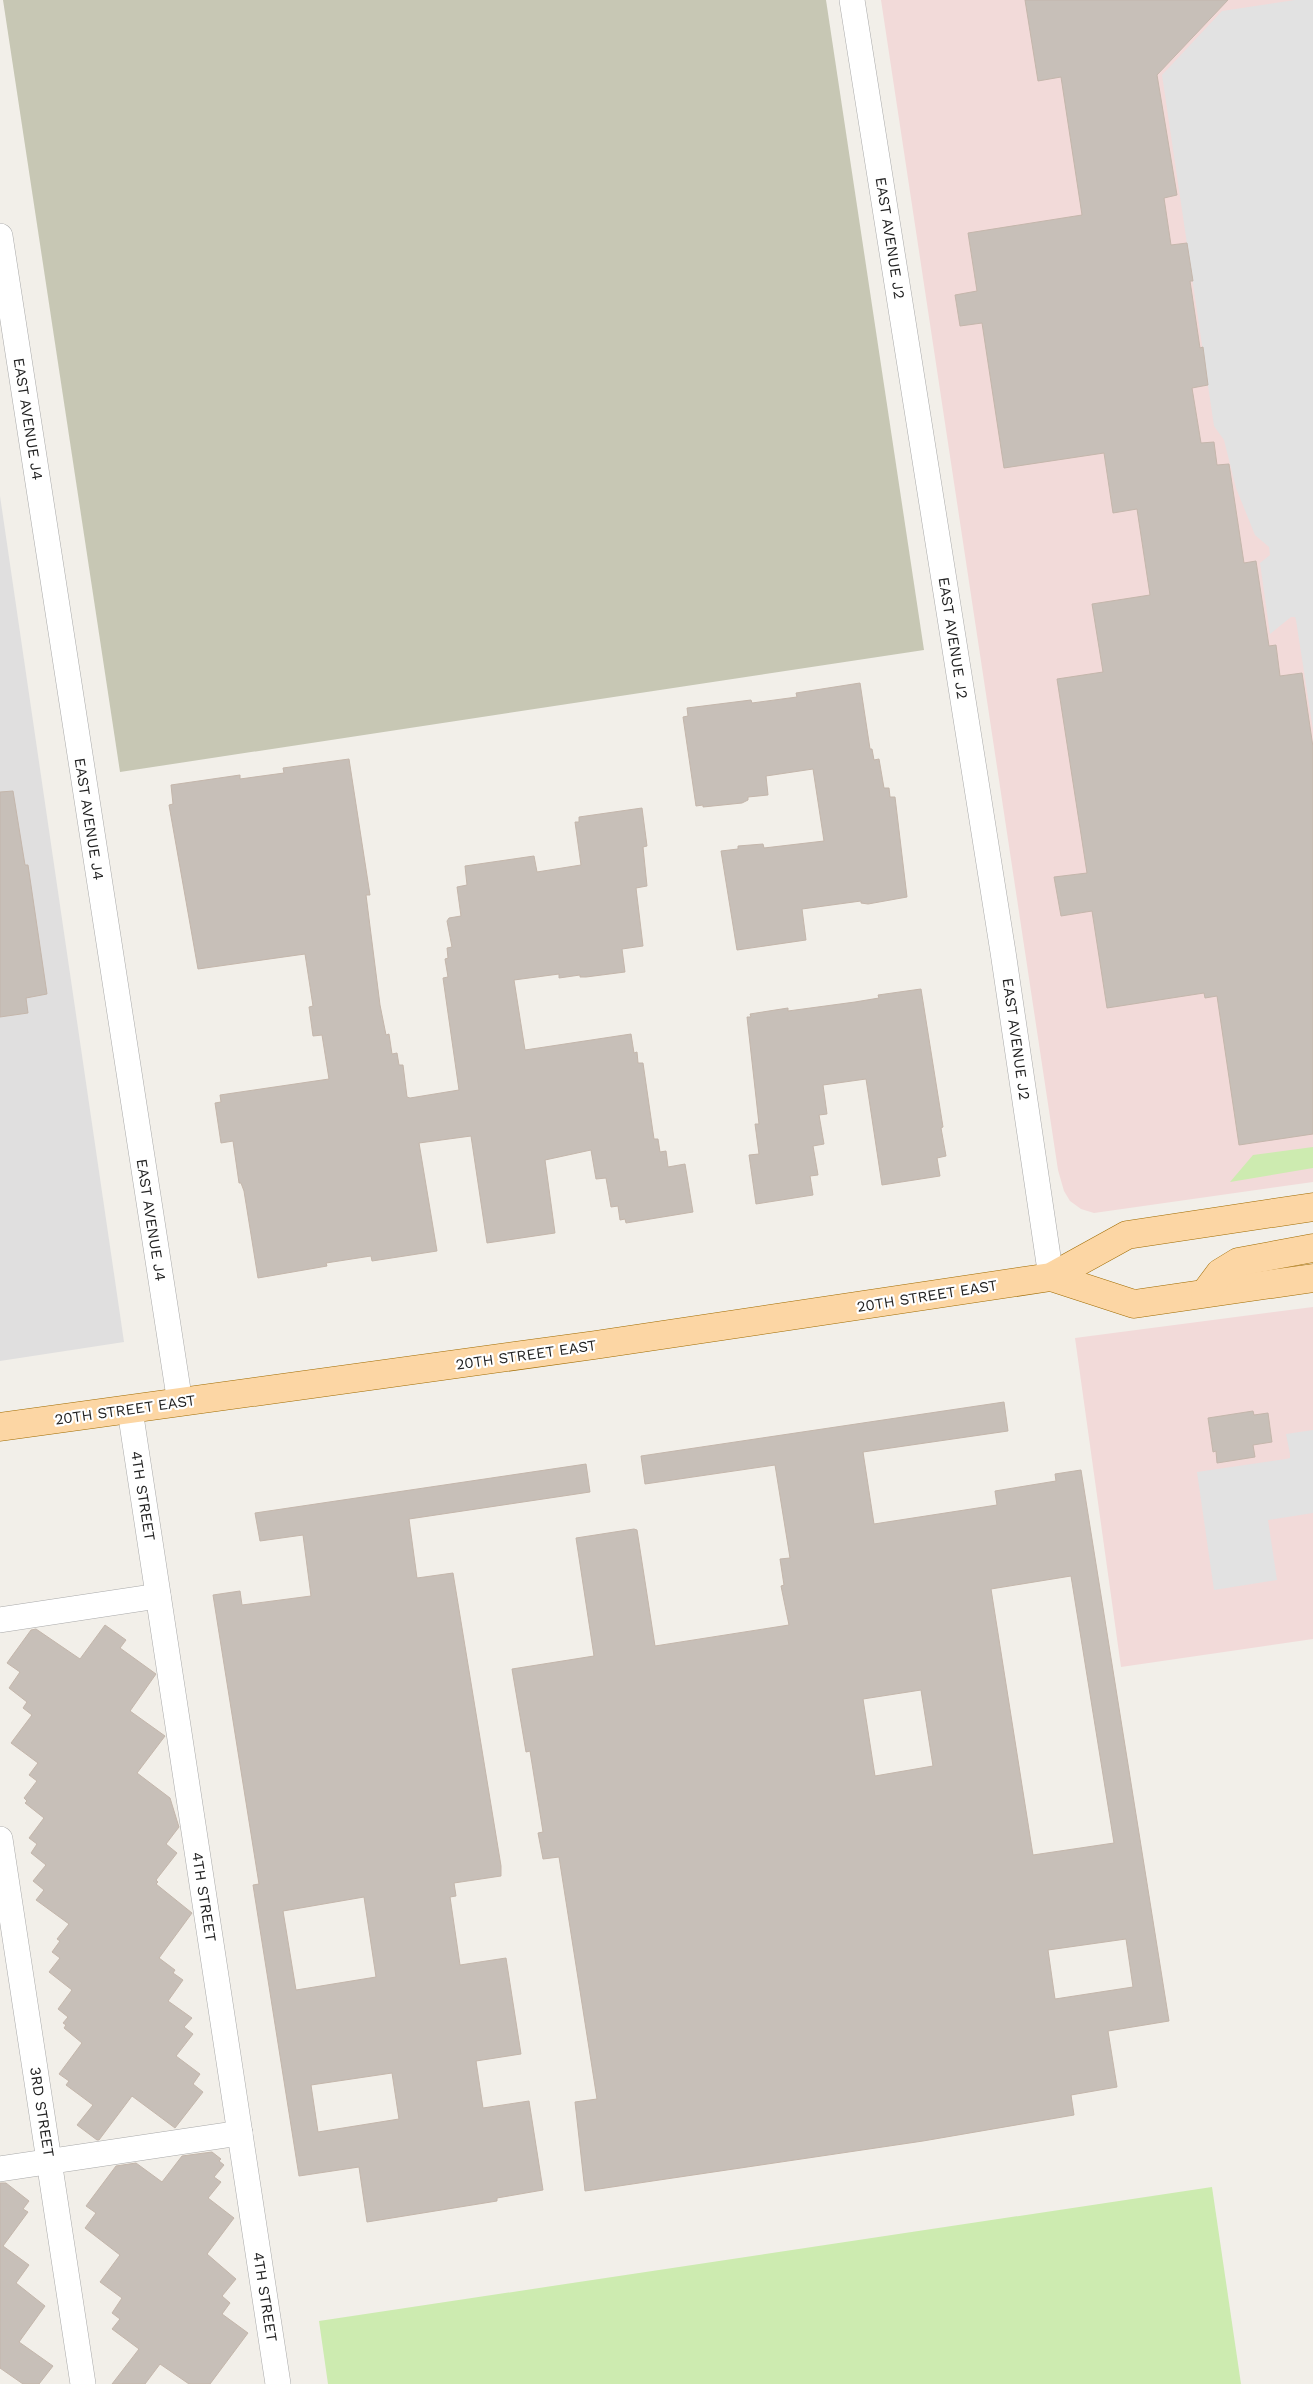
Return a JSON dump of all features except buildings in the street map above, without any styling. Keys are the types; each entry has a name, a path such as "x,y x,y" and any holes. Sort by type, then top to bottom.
{"main road":[{"name":"20TH STREET EAST","path":"0,1427 595,1346 1051,1277 1127,1235 1313,1207"},
{"path":"1205,1293 1220,1274 1238,1262 1313,1248"},
{"name":"20TH STREET EAST","path":"1051,1277 1134,1304 1313,1278"}],"street":[{"name":"EAST AVENUE J2","path":"852,0 1000,933 1051,1277"},
{"name":"EAST AVENUE J4","path":"0,236 180,1403"},
{"name":"4TH STREET","path":"130,1410 278,2384"},
{"path":"0,1620 158,1596"},
{"name":"3RD STREET","path":"0,1839 83,2384"},
{"path":"0,2169 240,2133"}],"shaded area":[{"path":"3,0 826,0 924,650 120,772"},
{"path":"881,0 1313,0 1313,1182 1094,1213 1081,1209 1070,1201 1064,1191 1058,1170"},
{"path":"1295,0 1313,0 1313,730 1296,620 1295,617 1291,617 1270,634 1260,563 1270,555 1269,547 1255,535 1236,488 1224,440 1214,426 1162,75 1222,11"},
{"path":"0,496 124,1342 0,1361"},
{"path":"1313,1307 1313,1639 1121,1667 1075,1338"},
{"path":"1313,1430 1313,1513 1268,1520 1277,1580 1214,1590 1197,1472 1290,1458 1286,1434"}],"green space":[{"path":"1313,1147 1313,1168 1230,1182 1253,1155"},
{"path":"1212,2187 1241,2384 328,2384 319,2321"}]}
